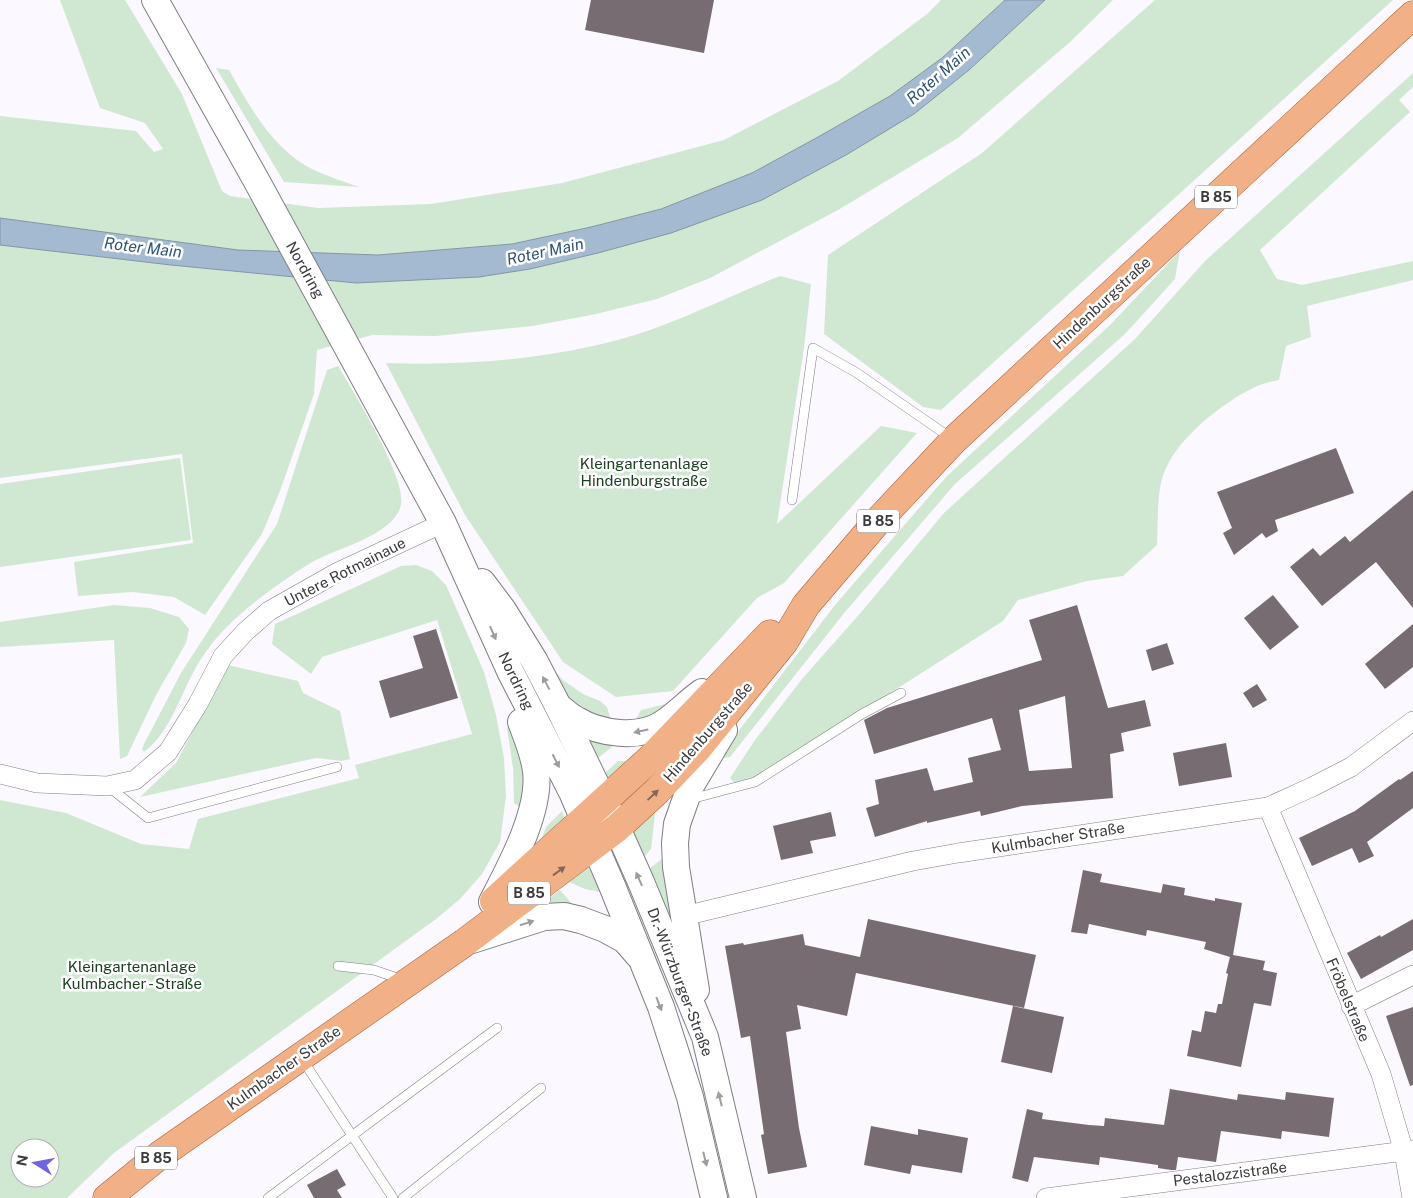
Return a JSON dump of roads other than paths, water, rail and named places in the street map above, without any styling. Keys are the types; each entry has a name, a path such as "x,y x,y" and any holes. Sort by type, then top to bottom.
{"main road":[{"name":"Nordring","path":"156,0 448,532 510,670 566,780 584,820"},
{"name":"Hindenburgstraße","path":"595,845 617,828 657,791 698,748 734,687 775,630 806,606 876,523 954,440 1413,15"},
{"name":"Nordring","path":"448,532 503,610 534,660 604,801"},
{"path":"490,904 509,868 528,824 537,783 534,761 518,713 510,670"},
{"name":"Hindenburgstraße","path":"584,820 651,758 734,687"},
{"path":"558,706 577,721 598,729 612,732 638,733 662,724 705,689 734,687 729,723 703,763 684,801 677,824 675,843 676,867 705,1037"},
{"name":"Dr.-Würzburger-Straße","path":"604,801 705,1037 743,1198"},
{"name":"Dr.-Würzburger-Straße","path":"584,820 661,1007 690,1097 714,1198"},
{"name":"Kulmbacher Straße","path":"464,943 490,904 584,820"},
{"name":"Kulmbacher Straße","path":"107,1198 160,1154 464,943 595,845"},
{"path":"464,943 544,917 564,916 605,929 625,940 641,958"}],"street":[{"name":"Untere Rotmainaue","path":"0,774 37,783 106,786 135,780 168,752 198,704 223,656 245,632 269,611 338,572 448,532"},
{"name":"Kulmbacher Straße","path":"684,916 931,858 1268,807 1312,787 1351,766 1413,721"},
{"name":"Fröbelstraße","path":"1268,807 1381,1074 1409,1151 1412,1198"},
{"path":"1351,1006 1413,975"},
{"name":"Pestalozzistraße","path":"1046,1198 1409,1151"}],"lane":[{"path":"792,500 813,348 857,373 954,440"},
{"path":"684,801 755,782 862,714 901,693"},
{"path":"106,786 148,818 337,767"},
{"path":"338,966 374,970 408,982"},
{"path":"268,1198 497,1028"},
{"path":"301,1057 393,1198"},
{"path":"403,1198 541,1088"}],"water":[{"name":"Roter Main","path":"1005,0 1045,0 969,70 914,114 846,155 762,200 671,233 598,253 530,269 479,277 356,283 171,265 0,245 0,218 238,250 378,255 512,244 591,227 661,209 752,173 818,137 890,96 942,58"}],"park label":[{"name":"Kleingartenanlage Hindenburgstraße","path":"644,472"},
{"name":"Kleingartenanlage Kulmbacher - Straße","path":"132,976"}]}
